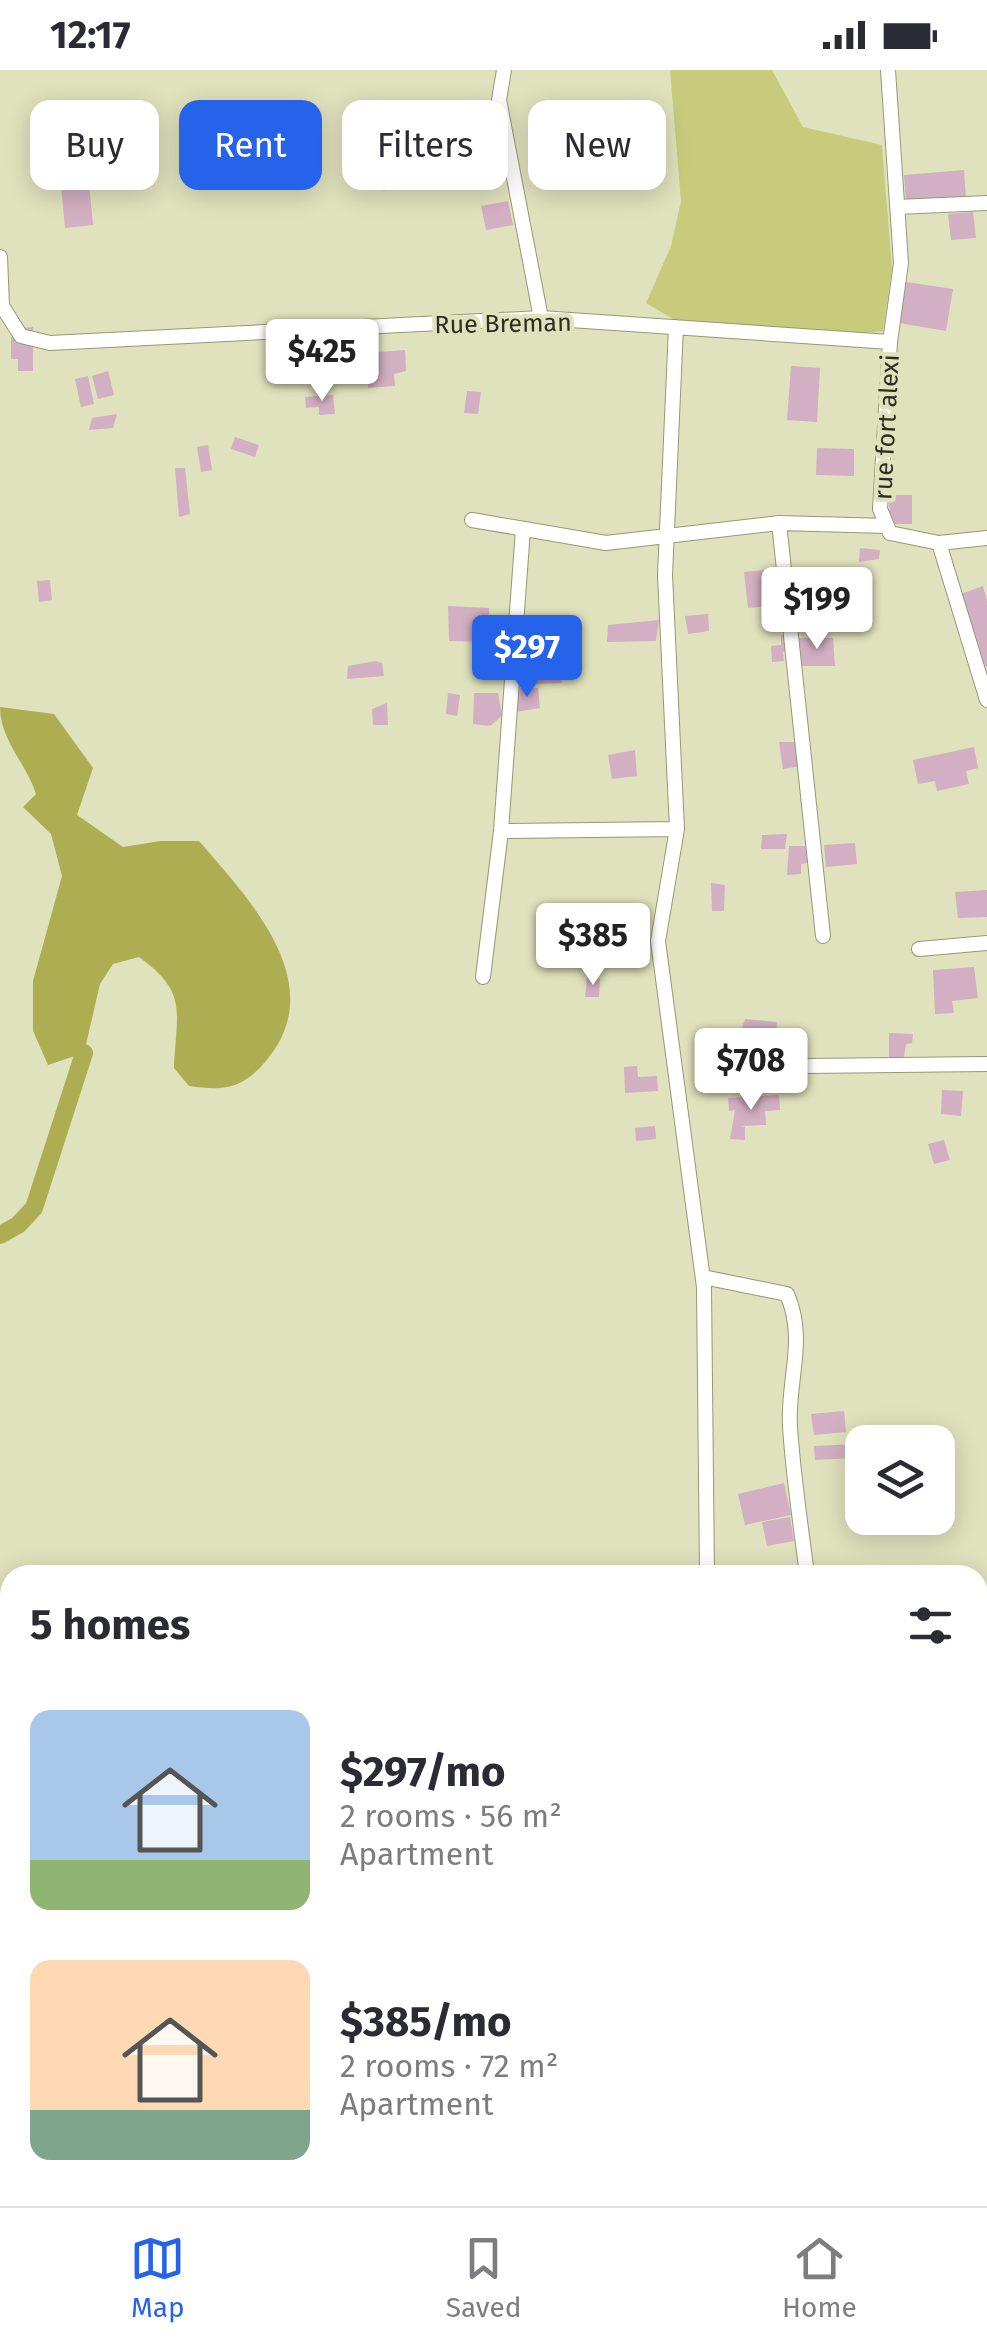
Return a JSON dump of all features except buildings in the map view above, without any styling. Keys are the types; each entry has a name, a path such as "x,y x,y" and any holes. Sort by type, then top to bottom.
{"street":[{"path":"504,70 500,100 541,318"},
{"name":"rue fort alexi","path":"888,70 901,263 890,342 880,509 890,532 939,543 987,538"},
{"path":"897,207 987,203"},
{"name":"Rue Breman","path":"0,257 2,306 21,336 50,342 541,318 890,342"},
{"path":"676,327 666,576 677,829 658,942 703,1277 707,1565"},
{"path":"472,520 606,543 779,524 887,526"},
{"path":"779,524 824,936"},
{"path":"483,977 501,831 523,529"},
{"path":"939,543 987,700"},
{"path":"501,831 677,829"},
{"path":"918,949 987,944"},
{"path":"806,1066 987,1064"},
{"path":"703,1277 786,1294 796,1314 789,1421 805,1565"}],"green space":[{"path":"670,70 772,70 803,127 882,145 892,268 883,331 850,335 676,321 646,303 671,246 681,201"}],"shaded area":[{"path":"0,707 54,714 93,768 77,815 123,847 160,841 199,841 260,917 287,974 290,1003 283,1033 265,1062 248,1078 222,1088 189,1086 174,1068 177,1018 173,993 139,957 113,964 100,984 84,1053 48,1065 33,1031 33,981 62,876 51,834 23,807 36,794 4,730"}],"waterway":[{"path":"0,1235 18,1225 34,1208 84,1053"}]}
